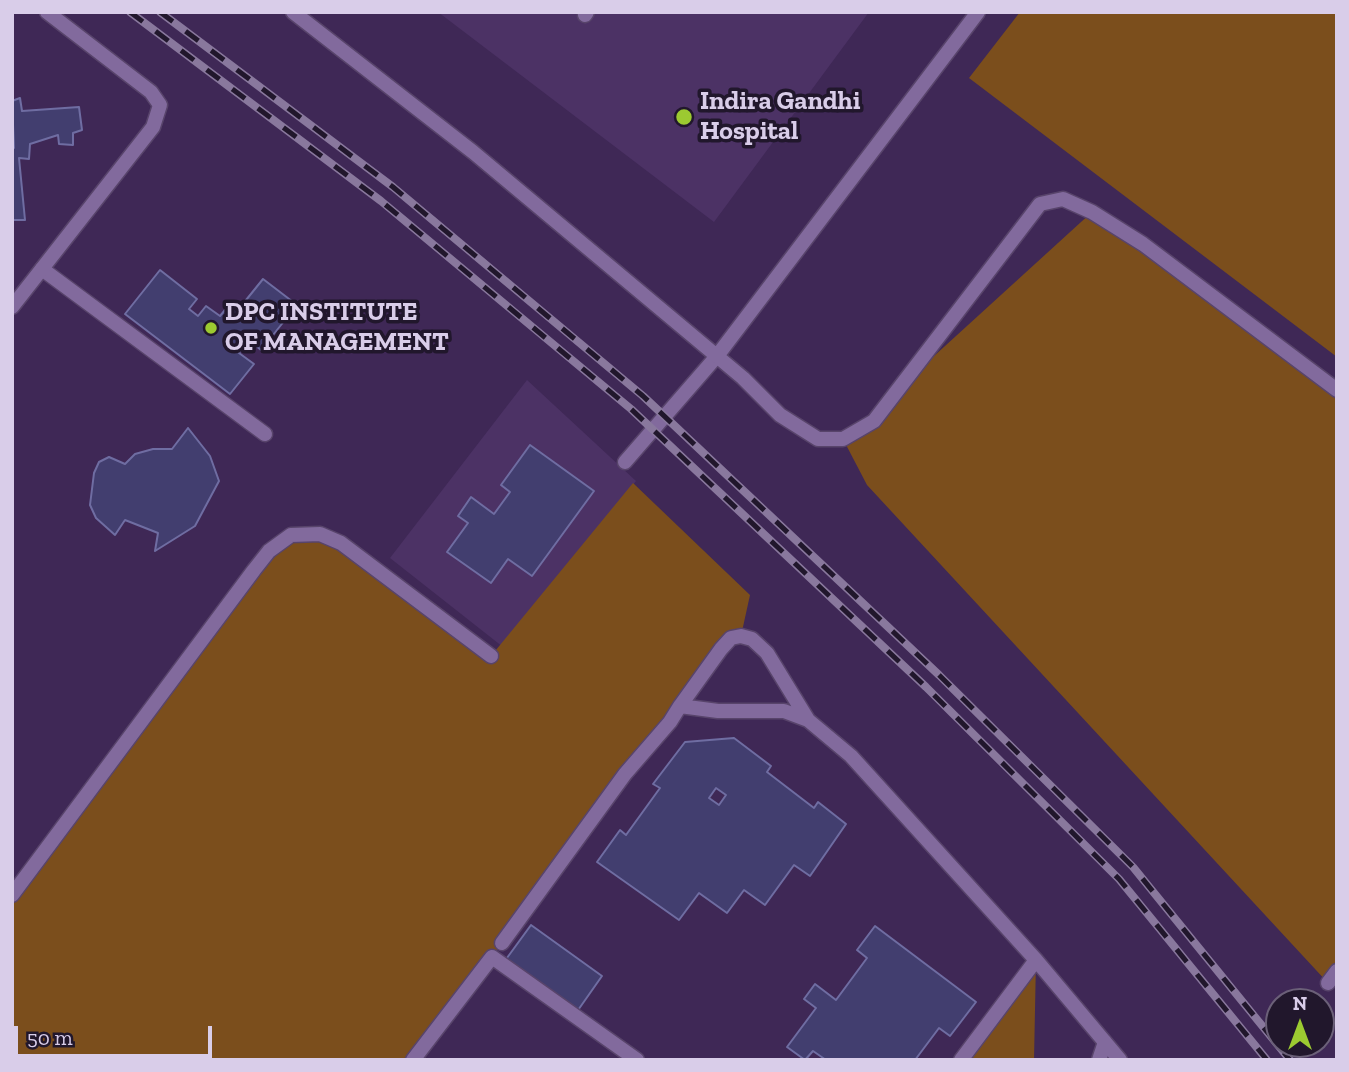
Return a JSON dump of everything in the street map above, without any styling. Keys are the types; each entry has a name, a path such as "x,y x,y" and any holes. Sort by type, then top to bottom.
{"street":[{"path":"12,307 153,127 160,105 152,92 47,12"},
{"path":"293,12 472,152 743,378 780,415 818,439 843,439 874,421 1040,204 1063,199 1092,212 1143,244 1337,390"},
{"path":"625,462 717,356 978,12"},
{"path":"42,270 265,434"},
{"path":"12,895 254,570 269,551 291,535 320,534 341,543 491,656"},
{"path":"502,943 625,774 670,722 721,649 732,638 741,636 752,639 767,653 808,720 851,756 1036,960 1120,1060"},
{"path":"680,706 718,710 784,711 808,720"},
{"path":"413,1060 492,957 637,1060"},
{"path":"961,1060 1036,960"},
{"path":"1099,1060 1105,1042"}],"shaded area":[{"name":"Indira Gandhi Hospital","path":"438,12 869,12 714,222"},
{"path":"1020,12 1337,12 1337,357 969,78"},
{"path":"1092,212 1337,393 1337,971 1328,983 867,485 843,439"},
{"path":"527,380 636,481 503,647 390,558"},
{"path":"633,483 750,595 741,636 680,706 415,1060 12,1060 12,892 278,543 320,534 491,656"},
{"path":"1036,960 1034,1060 961,1060"}],"building":[{"path":"20,98 22,111 79,107 82,130 73,133 73,145 59,144 58,135 30,144 29,159 19,158 25,220 12,220 12,101"},
{"name":"DPC INSTITUTE OF MANAGEMENT","path":"160,270 197,299 189,309 198,316 206,306 220,316 230,304 238,310 263,279 297,305 261,350 249,340 239,353 254,364 230,394 125,314"},
{"path":"188,428 210,456 219,481 195,526 155,551 158,533 125,520 115,535 96,518 90,505 94,473 99,462 109,457 125,464 135,454 153,449 172,449"},
{"path":"530,445 594,491 532,576 508,559 491,583 447,552 468,523 458,516 471,497 494,514 510,492 501,485"},
{"path":"734,738 771,766 767,772 814,808 818,802 846,824 810,876 794,865 765,905 744,890 727,913 699,893 679,920 597,862 620,830 626,835 660,788 653,784 685,742","holes":["716,788 726,795 719,805 709,798"]},
{"path":"531,925 602,976 576,1013 504,962"},
{"path":"875,926 976,1002 950,1036 939,1028 915,1060 826,1060 813,1051 805,1060 787,1047 816,1008 804,999 815,984 836,1000 867,958 857,950"}],"railway":[{"path":"130,12 381,201 631,409 926,687 1119,879 1267,1060"},
{"path":"160,12 393,187 643,396 939,675 1133,867 1290,1060"}],"place":[{"name":"Indira Gandhi Hospital","path":"684,117"},
{"name":"DPC INSTITUTE OF MANAGEMENT","path":"211,328"}]}
